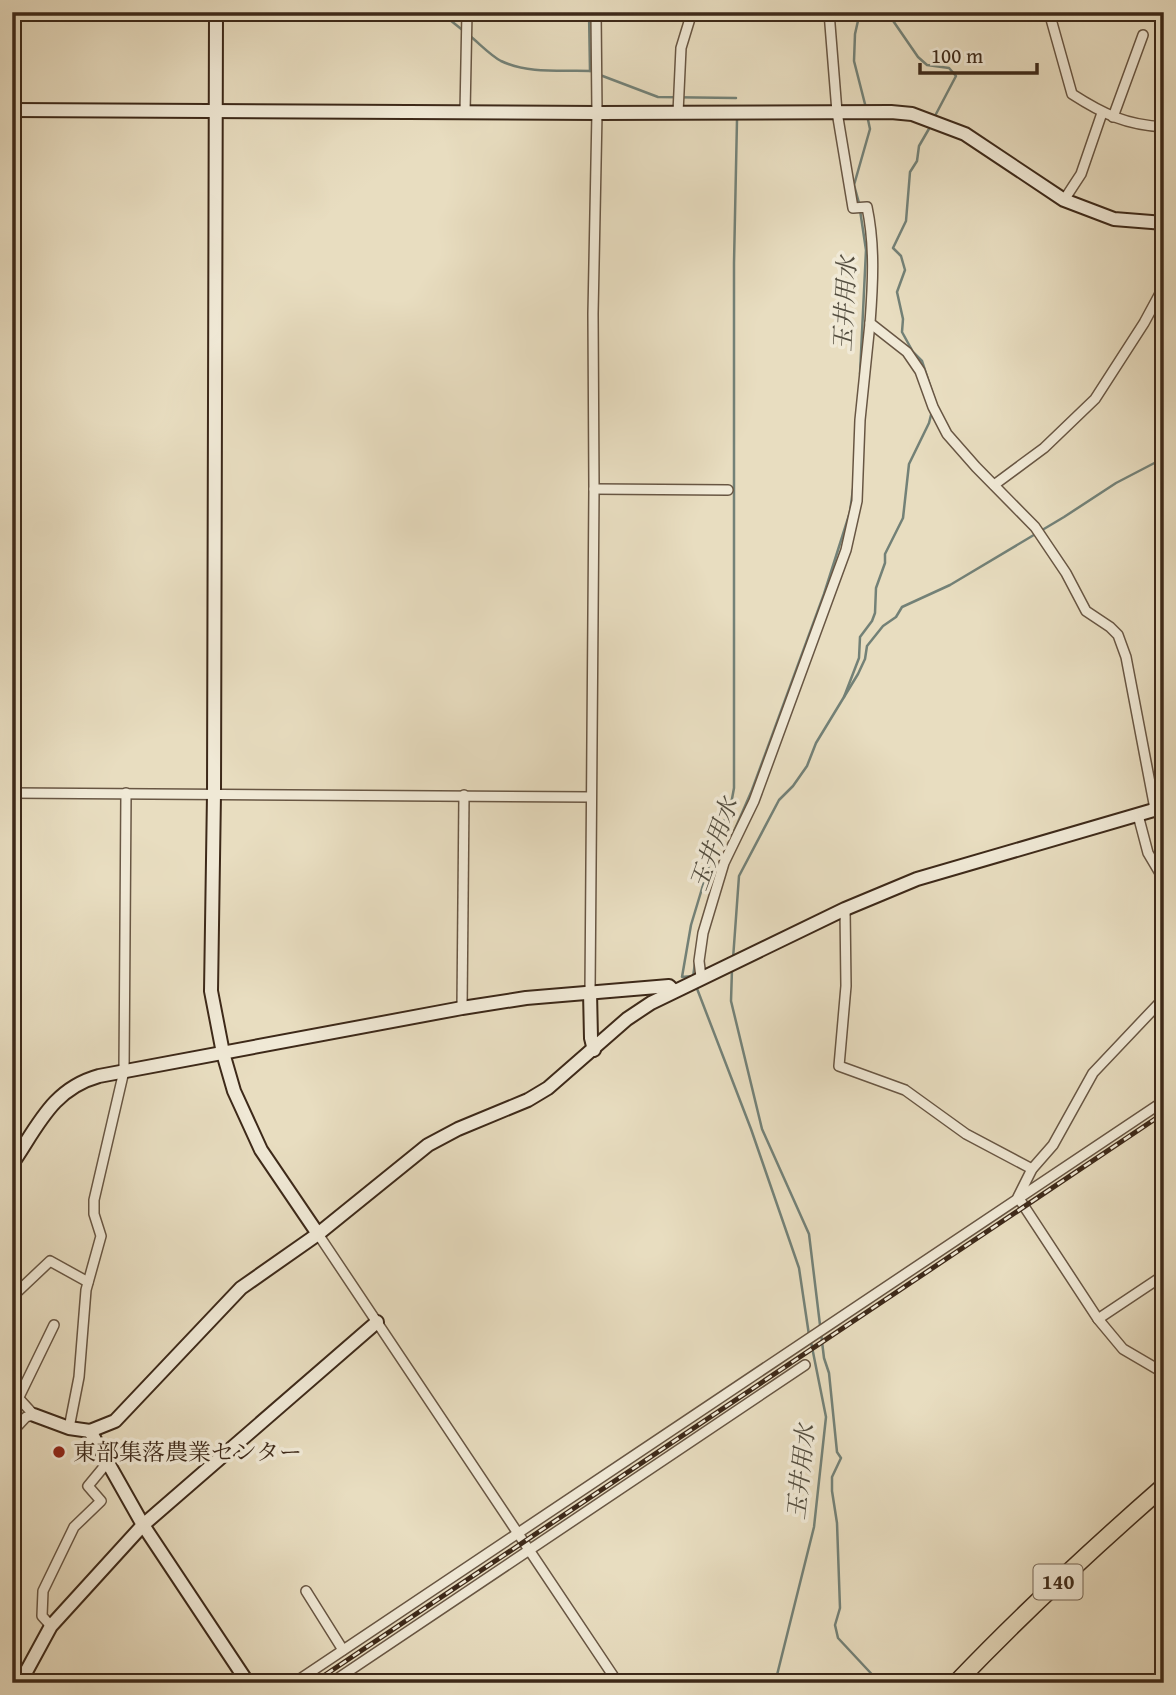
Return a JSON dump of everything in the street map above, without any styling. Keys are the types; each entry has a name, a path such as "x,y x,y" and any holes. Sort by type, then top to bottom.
{"highway":[{"name":"140","path":"956,1683 1164,1486"},
{"name":"140","path":"1094,1554 1164,1500"},
{"name":"140","path":"971,1683 1002,1642"}],"street":[{"path":"216,12 211,991 223,1053 234,1091 261,1150 618,1683"},
{"path":"465,112 467,12"},
{"path":"594,1050 591,1038 590,992 596,12"},
{"path":"678,108 681,48 692,12"},
{"path":"696,980 703,933 724,863 754,801 846,550 857,501 860,421 874,273 867,206 854,208 837,112 829,12"},
{"path":"1049,12 1072,94 1102,113 1146,126 1164,127"},
{"path":"1114,117 1143,35"},
{"path":"12,110 597,113 678,108 912,114 965,134 1064,200 1114,219 1164,223"},
{"path":"1064,200 1081,174 1102,113"},
{"path":"994,485 1044,448 1095,399 1144,323 1164,286"},
{"path":"54,1325 16,1394 34,1415 69,1428 90,1431 115,1421 241,1288 318,1234 428,1145 458,1129 528,1100 548,1088 627,1019 674,991 845,909 917,879 1159,808 1126,657 1118,635 1087,611 1066,573 1035,527 947,434 934,410 920,371 907,352 870,323"},
{"path":"594,489 728,490"},
{"path":"12,793 464,794 592,797"},
{"path":"69,1428 79,1377 88,1282 101,1236 94,1214 94,1200 124,1071 126,793"},
{"path":"462,1008 464,794"},
{"path":"1138,815 1148,853 1164,880"},
{"path":"845,909 846,986 839,1066 905,1090 966,1134 1032,1169"},
{"path":"12,1164 62,1093 84,1080 526,998 669,986 674,991"},
{"path":"1018,1197 1032,1169 1054,1145 1093,1073 1164,998"},
{"path":"295,1683 1164,1101"},
{"path":"1018,1197 1098,1319 1123,1349 1164,1373"},
{"path":"12,1297 50,1261 88,1282"},
{"path":"1098,1319 1164,1275"},
{"path":"20,1683 51,1626 143,1525 377,1322"},
{"path":"331,1683 805,1365"},
{"path":"12,1432 26,1417 34,1415"},
{"path":"90,1431 143,1525 248,1683"},
{"path":"51,1626 42,1616 43,1591 74,1527 101,1501 88,1486 107,1463"},
{"path":"306,1591 343,1650"}],"waterway":[{"path":"440,12 465,32"},
{"path":"589,12 590,71"},
{"name":"玉井用水","path":"860,12 855,34 854,61 866,108"},
{"path":"887,12 918,57 927,65 949,68 956,76 936,114"},
{"path":"470,36 497,59 511,65 545,70 591,71"},
{"path":"600,75 658,97 736,98"},
{"name":"玉井用水","path":"859,203 854,185 870,129 867,115"},
{"path":"693,976 682,977 691,925 710,862 701,857 708,839 729,815 734,788 734,263 737,120"},
{"path":"930,127 919,146 917,161 910,172 906,221 893,248 901,256 905,270 897,292 903,319 902,332 913,352 922,361 935,401"},
{"name":"玉井用水","path":"860,210 866,250 860,374"},
{"path":"844,697 859,658 860,637 875,613 876,588 885,563 885,554 903,518 909,464 932,411"},
{"path":"733,959 739,876 779,800 807,766 816,743 858,674 867,646 883,626 896,617 902,607 950,585 1116,483 1164,458"},
{"name":"玉井用水","path":"725,852 752,790 824,594 850,512 853,489"},
{"name":"玉井用水","path":"693,977 695,963"},
{"path":"732,969 731,1001 762,1129 809,1234 824,1358 829,1373 837,1452 841,1458 832,1477 837,1523 840,1608 835,1625 838,1638 880,1683"},
{"name":"玉井用水","path":"696,986 751,1129 799,1268 809,1335"},
{"name":"玉井用水","path":"775,1683 814,1527 826,1417 811,1342"}],"railway":[{"path":"313,1683 1164,1113"}],"place":[{"name":"東部集落農業センター","path":"59,1452"}]}
